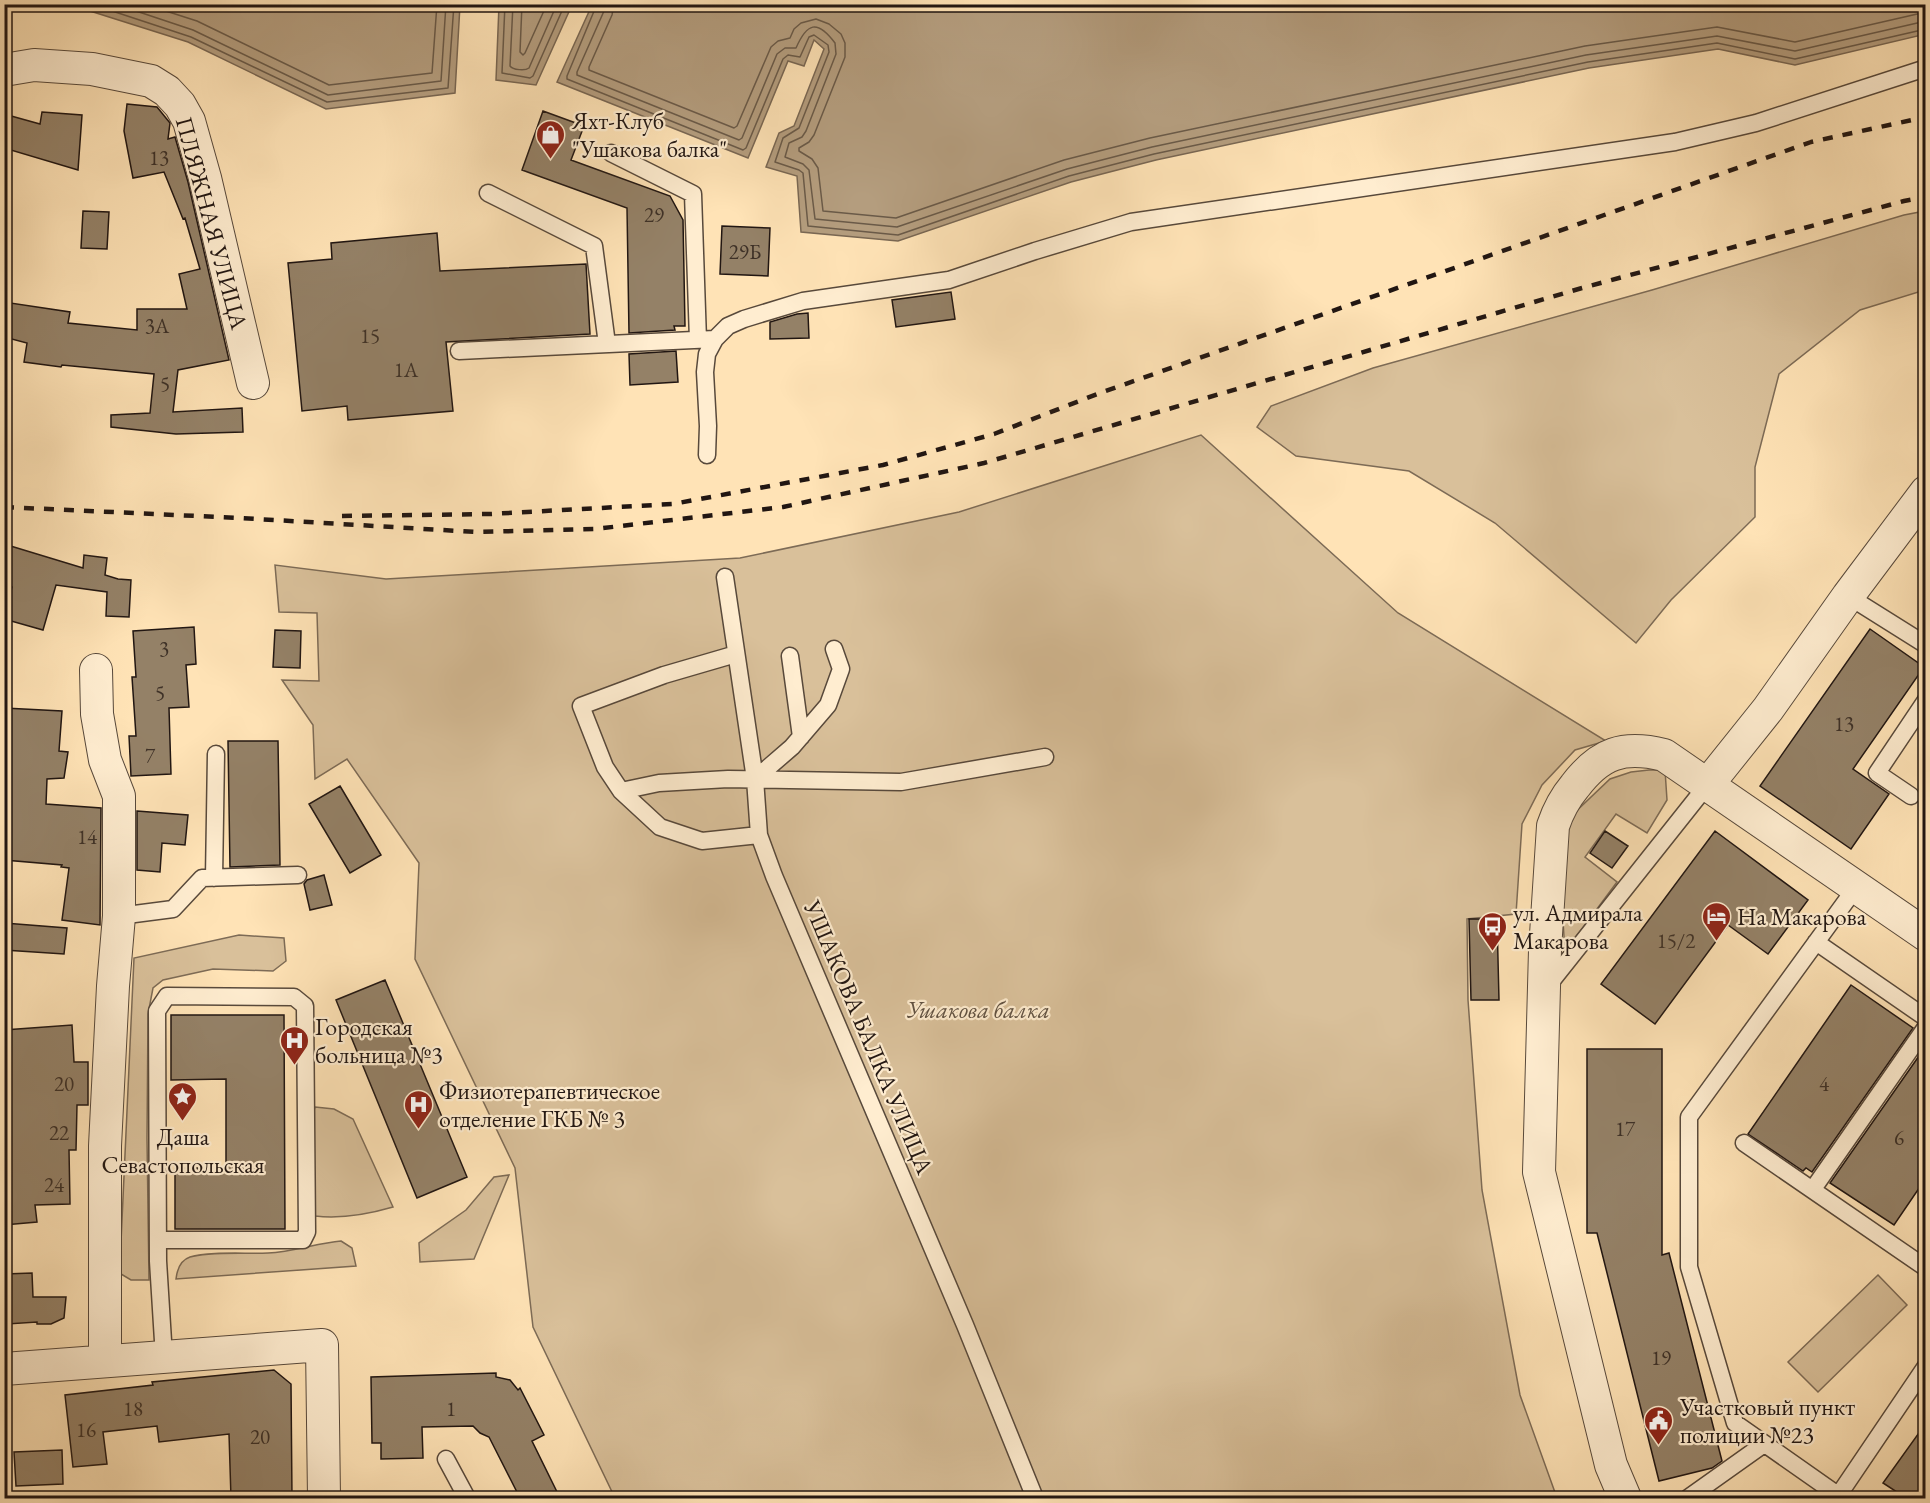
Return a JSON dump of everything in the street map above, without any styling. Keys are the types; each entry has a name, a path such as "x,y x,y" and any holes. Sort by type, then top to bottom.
{"street":[{"name":"ПЛЯЖНАЯ УЛИЦА","path":"4,70 34,65 92,69 151,81 167,91 180,105 189,121 205,178 253,382"},
{"path":"1708,784 1768,710 1848,596 1926,492"},
{"path":"96,670 97,714 105,760 118,796 118,916 105,1146 105,1362"},
{"path":"1625,1498 1611,1465 1539,1172 1543,992 1553,826 1558,809 1586,771 1610,755 1621,751 1648,751 1664,755 1926,935"},
{"path":"4,1369 322,1345 324,1498"}],"lane":[{"path":"707,455 705,372 707,354 715,339 728,326 744,319 803,301 949,280 1131,222 1675,142 1756,123 1926,68"},
{"path":"611,153 693,194 698,340"},
{"path":"488,193 594,246 607,344"},
{"path":"459,351 715,339"},
{"name":"УШАКОВА БАЛКА УЛИЦА","path":"725,577 755,779 759,835 774,876 965,1325 1035,1498"},
{"path":"1848,596 1926,645"},
{"path":"755,779 792,747 828,705 842,669 834,649"},
{"path":"736,654 663,675 581,706 605,767 621,790 660,827 702,841 759,835"},
{"path":"790,656 801,737"},
{"path":"1911,796 1877,772 1926,700"},
{"path":"214,878 216,754"},
{"path":"621,790 659,783 755,779 901,782 1045,757"},
{"path":"1543,992 1708,784"},
{"path":"118,916 173,909 202,878 298,875"},
{"path":"1857,886 1689,1117 1689,1267 1735,1423 1840,1497 1926,1366"},
{"path":"1816,942 1926,1018"},
{"path":"158,1240 303,1240 307,1232 305,1006 294,997 167,996 157,1011 158,1240 164,1357"},
{"path":"1813,1189 1926,1027"},
{"path":"1744,1143 1926,1268"},
{"path":"1688,1498 1764,1444"},
{"path":"446,1459 467,1498"}],"green space":[{"path":"1925,211 1925,290 1860,310 1779,374 1755,467 1755,517 1671,600 1636,643 1495,523 1409,471 1296,456 1257,427 1271,406 1373,368 1652,290 1904,215"},
{"name":"Ушакова балка","path":"1201,435 1398,613 1606,741 1575,750 1542,785 1522,824 1516,914 1467,919 1468,1000 1482,1190 1520,1395 1557,1498 615,1498 533,1327 515,1168 415,959 419,863 347,759 315,779 313,725 282,680 319,681 317,613 279,612 275,565 386,579 740,558 959,512"},
{"path":"1665,770 1667,800 1647,833 1616,814 1585,857 1617,882 1565,952 1558,844 1568,819 1610,779 1631,772"},
{"path":"239,935 284,938 286,961 273,971 213,969 163,980 153,988 148,1014 149,1280 131,1280 121,1274 120,1264 134,958"},
{"path":"315,1107 334,1109 353,1119 393,1207 355,1215 315,1216 308,1132"},
{"path":"509,1175 474,1259 420,1262 419,1243 466,1210 494,1177"},
{"path":"341,1241 352,1248 356,1266 176,1279 182,1263 187,1258 198,1255 277,1252"},
{"path":"1878,1275 1907,1305 1818,1392 1788,1362"}],"water":[{"path":"1925,4 1926,34 1795,65 1718,49 1589,68 1156,160 1071,182 898,241 801,232 797,176 766,167 779,133 794,126 824,49 814,40 804,66 788,61 748,158 557,82 592,5"},
{"path":"71,5 460,5 455,93 326,109 188,42"},
{"path":"499,5 572,5 536,85 496,80"}],"building":[{"path":"127,104 157,107 170,123 168,139 175,137 188,182 229,360 178,370 173,412 242,408 243,432 176,434 111,427 111,415 150,413 154,374 24,362 27,343 4,337 4,302 70,312 68,323 137,330 137,309 187,309 179,274 200,269 185,218 183,219 164,172 133,178 124,131"},
{"path":"543,111 584,126 571,160 670,196 683,220 685,326 674,326 675,330 629,333 627,208 522,170"},
{"path":"42,112 82,115 78,170 4,148 4,114 40,124"},
{"path":"83,211 109,212 107,249 81,248"},
{"path":"722,226 770,228 768,276 720,274"},
{"path":"437,233 440,271 586,264 590,334 446,342 453,411 348,420 347,406 302,411 288,263 332,259 331,243"},
{"path":"951,292 955,319 896,327 892,300"},
{"path":"808,313 809,338 770,339 770,322"},
{"path":"676,351 678,382 630,385 629,354"},
{"path":"4,544 83,568 84,555 107,558 105,575 131,580 129,617 106,616 107,592 56,585 43,630 4,619 12,587 4,585"},
{"path":"194,627 196,664 186,665 189,707 169,708 171,774 131,776 129,736 136,736 132,677 136,677 133,631"},
{"path":"1870,629 1924,667 1853,769 1889,794 1851,849 1760,786"},
{"path":"275,630 301,631 300,668 273,667"},
{"path":"4,708 62,711 59,751 68,752 64,778 47,779 46,804 101,808 100,925 62,920 69,868 61,867 62,865 4,860"},
{"path":"228,741 278,741 280,865 230,867"},
{"path":"340,786 381,855 350,873 309,804"},
{"path":"137,811 188,815 185,845 162,843 160,872 137,870"},
{"path":"1605,831 1628,846 1612,868 1590,853"},
{"path":"1715,831 1808,900 1768,954 1728,925 1655,1024 1601,984"},
{"path":"324,875 332,905 310,910 304,884 307,880"},
{"path":"1469,919 1497,919 1499,1000 1471,1000"},
{"path":"4,923 67,928 64,954 4,950"},
{"name":"Физиотерапевтическое отделение ГКБ № 3","path":"385,980 467,1177 417,1198 336,1000"},
{"path":"1851,985 1913,1028 1812,1172 1806,1168 1803,1171 1748,1134"},
{"path":"171,1015 284,1015 285,1229 175,1229 175,1168 226,1168 226,1079 171,1080"},
{"path":"72,1025 74,1062 88,1062 88,1105 77,1105 76,1150 69,1150 70,1204 35,1205 37,1222 4,1225 4,1030"},
{"path":"1926,1046 1926,1178 1894,1225 1830,1183"},
{"path":"1587,1049 1662,1049 1662,1255 1669,1253 1722,1461 1712,1468 1659,1481 1597,1233 1587,1233"},
{"path":"32,1273 33,1297 66,1297 64,1318 51,1324 37,1324 37,1322 7,1324 5,1274"},
{"path":"274,1370 291,1384 292,1498 231,1498 229,1434 159,1442 157,1426 103,1432 107,1464 73,1467 65,1395 153,1385 152,1382"},
{"path":"496,1373 496,1377 510,1380 518,1390 520,1388 544,1435 532,1441 560,1498 520,1498 489,1437 480,1433 473,1426 422,1427 423,1458 381,1459 381,1443 372,1443 371,1377"},
{"path":"1926,1423 1926,1498 1906,1498 1883,1483"},
{"path":"62,1450 63,1484 16,1486 14,1452"}],"railway":[{"path":"342,516 490,514 673,504 883,465 994,434 1100,393 1811,142 1926,117"},
{"path":"4,507 476,532 595,529 783,507 984,463 1582,288 1926,197"}],"place":[{"name":"Яхт-Клуб \"Ушакова балка\"","path":"551,160"},
{"name":"На Макарова","path":"1716,942"},
{"name":"ул. Адмирала Макарова","path":"1492,952"},
{"name":"Городская больница №3","path":"294,1066"},
{"name":"Даша Севастопольская","path":"183,1122"},
{"name":"Физиотерапевтическое отделение ГКБ № 3","path":"418,1130"},
{"name":"Участковый пункт полиции №23","path":"1659,1446"}]}
